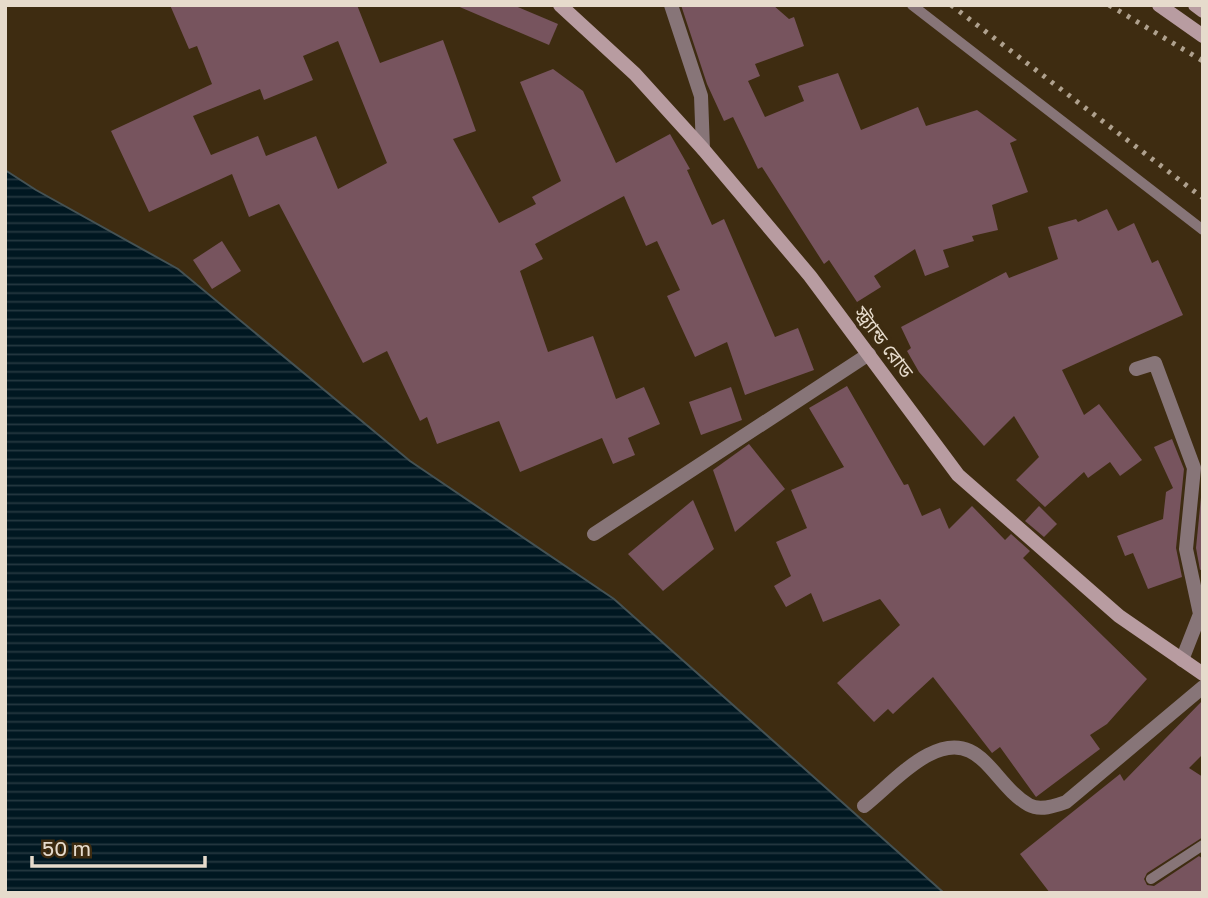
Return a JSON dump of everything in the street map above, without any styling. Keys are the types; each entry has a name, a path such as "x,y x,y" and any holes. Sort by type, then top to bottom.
{"main road":[{"name":"স্ট্র্যান্ড রোড","path":"559,5 635,74 703,149 810,276 958,475 1119,616 1203,674"},
{"path":"1159,5 1203,36"},
{"path":"1195,5 1203,11"}],"street":[{"path":"671,5 701,96 703,149"},
{"path":"594,534 869,354"},
{"path":"1136,369 1155,363 1194,468 1186,549 1201,614 1182,660"},
{"path":"864,806 927,755 951,747 972,750 1030,805 1048,808 1066,803 1203,687"}],"lane":[{"path":"912,5 1203,230"},
{"path":"1151,880 1203,845"}],"water":[{"path":"5,170 178,269 410,461 614,599 944,893 5,893"}],"building":[{"path":"170,5 357,5 380,63 443,40 476,131 453,139 499,223 536,204 532,197 561,181 520,82 553,69 583,91 616,163 670,134 690,169 687,170 712,225 724,219 775,337 798,328 814,370 745,395 727,342 695,357 667,296 680,290 657,241 646,246 624,196 535,244 543,259 520,271 548,352 593,336 616,399 644,387 660,424 628,438 635,455 613,464 602,438 520,472 499,421 437,444 427,417 420,421 387,351 363,363 279,204 249,217 232,174 149,212 111,131 212,84 197,46 189,49","holes":["338,41 387,163 338,189 316,136 266,156 258,136 211,155 193,116 260,89 264,100 313,80 303,56"]},
{"path":"455,5 513,5 558,24 549,45"},
{"path":"681,5 773,5 789,19 794,17 804,46 755,64 760,76 748,81 765,117 804,101 798,86 838,73 861,130 918,107 926,126 977,110 1017,140 1010,143 1028,192 992,205 998,230 972,236 974,241 943,250 949,267 925,276 915,249 874,276 881,287 857,302 829,260 824,264 762,167 758,169 733,117 724,121 707,84"},
{"path":"1107,209 1118,231 1134,223 1152,263 1158,260 1183,315 1062,370 1084,415 1099,404 1142,460 1120,476 1110,462 1088,478 1084,472 1045,507 1016,480 1039,457 1014,416 984,446 919,372 907,351 911,348 901,327 1006,272 1009,278 1058,259 1048,227 1076,219 1078,222"},
{"path":"222,241 241,271 212,289 193,260"},
{"path":"847,386 904,485 908,484 922,516 940,508 949,529 972,506 1005,540 1011,534 1030,551 1023,558 1147,679 1107,724 1090,735 1100,749 1036,797 1000,747 992,753 933,677 893,714 888,709 874,722 837,683 900,625 880,599 823,622 811,593 786,607 774,586 791,576 776,542 807,528 791,490 844,467 809,408"},
{"path":"731,387 742,420 701,435 689,402"},
{"path":"1172,439 1184,469 1176,548 1182,577 1148,589 1133,553 1125,556 1117,536 1163,519 1166,492 1173,488 1154,447"},
{"path":"749,444 785,489 735,532 713,470"},
{"path":"1203,477 1203,569 1200,570 1196,548"},
{"path":"693,500 714,549 663,591 628,554"},
{"path":"1039,506 1057,524 1044,537 1025,521"},
{"path":"1203,700 1203,754 1189,768 1203,777 1203,837 1147,873 1144,879 1147,885 1154,886 1199,856 1203,859 1203,893 1050,893 1020,854 1120,774 1124,781"}],"railway":[{"path":"951,5 1203,198"},
{"path":"1109,5 1203,61"}]}
